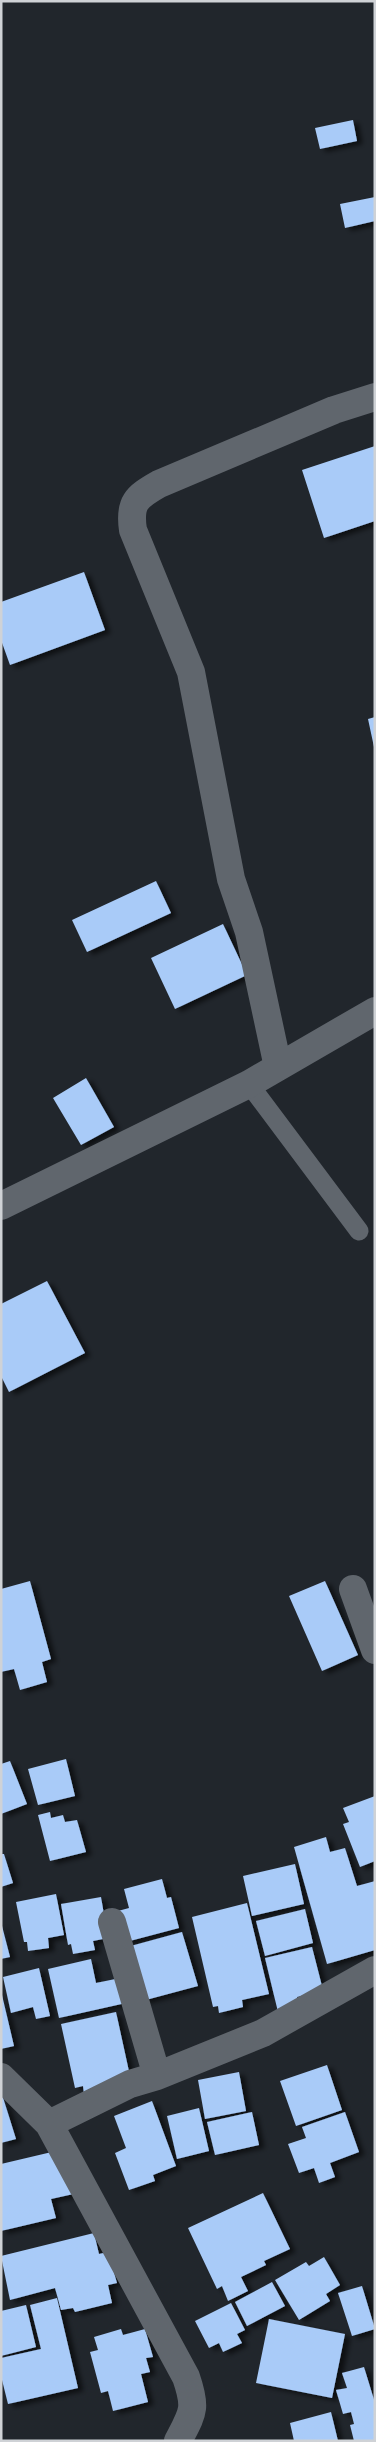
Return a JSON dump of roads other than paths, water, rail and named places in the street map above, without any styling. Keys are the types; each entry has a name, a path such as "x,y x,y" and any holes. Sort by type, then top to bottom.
{"street":[{"path":"278,1068 249,932 230,879 191,672 140,547 131,516 135,502 144,493 160,484 334,410 375,396"},
{"path":"1,1206 249,1084 375,1011"},
{"path":"353,1588 375,1650"},
{"path":"112,1922 157,2076"},
{"path":"49,2124 130,2084 157,2076 263,2033 375,1970"},
{"path":"1,2077 49,2124 186,2378 192,2394 193,2412 178,2441"}],"lane":[{"path":"249,1084 359,1231"}]}
